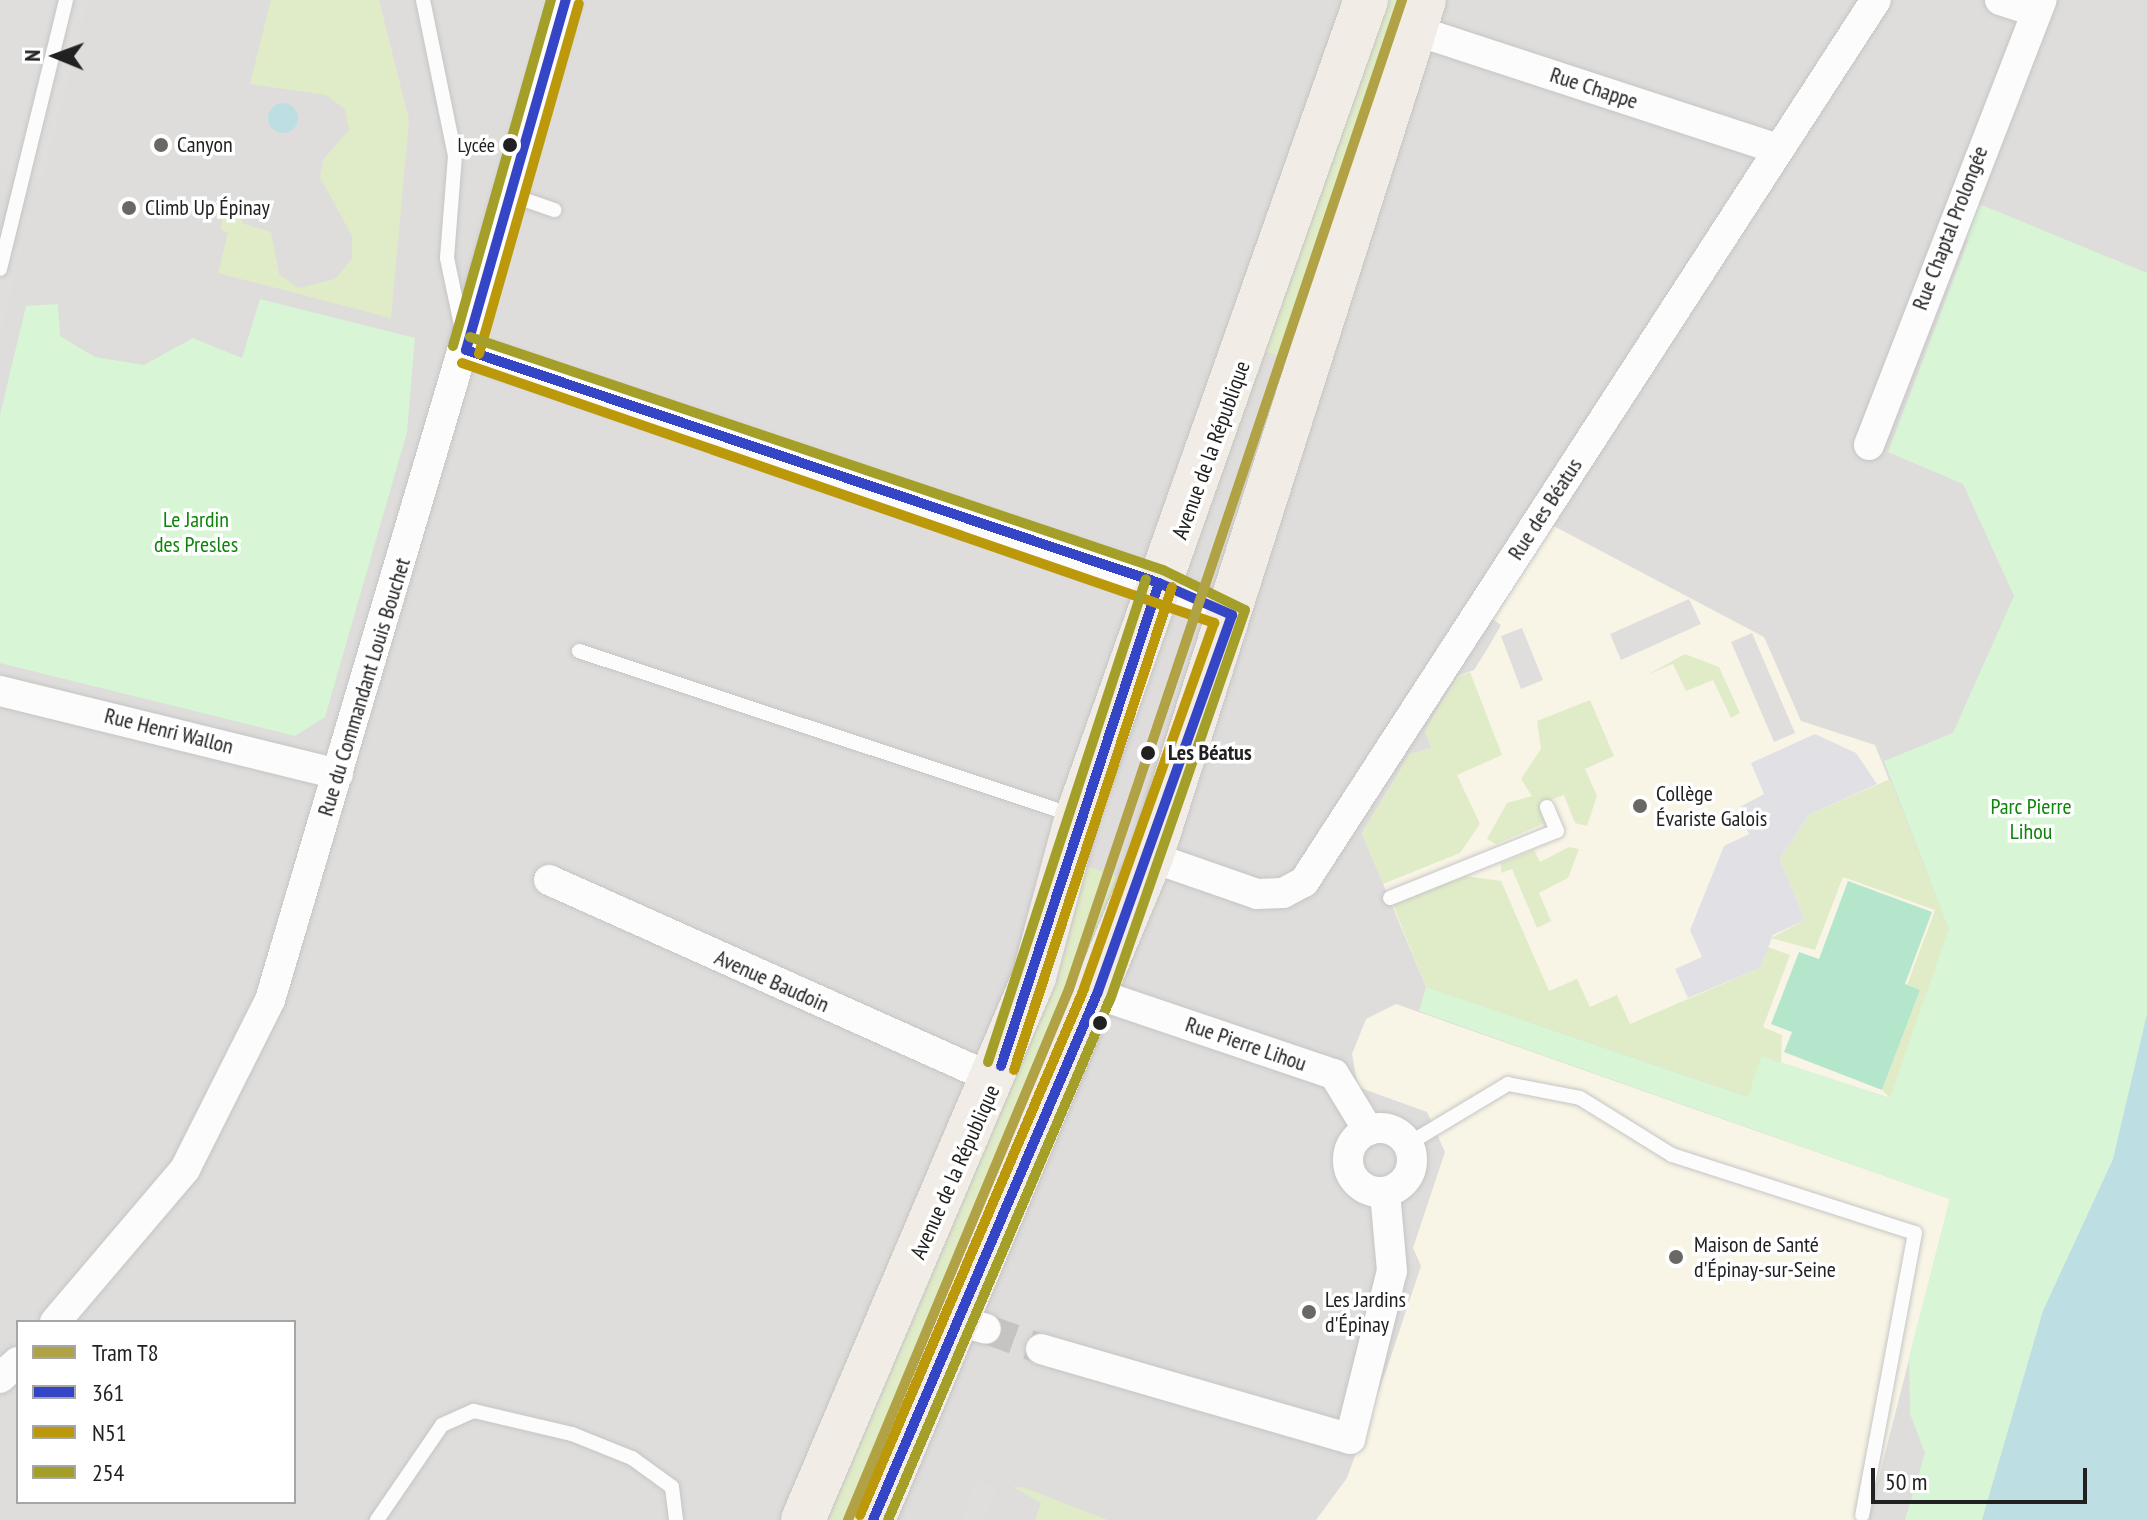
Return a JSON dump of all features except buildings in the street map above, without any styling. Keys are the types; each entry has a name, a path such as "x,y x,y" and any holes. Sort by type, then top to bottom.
{"main road":[{"name":"Avenue de la République","path":"803,1520 996,1080 1034,977 1077,817 1159,583 1265,302 1366,0"},
{"path":"873,1520 970,1324 1151,857 1232,615 1419,15"}],"street":[{"name":"Rue du Commandant Louis Bouchet","path":"57,1320 185,1169 270,1000 466,350 566,0"},
{"name":"Rue des Béatus","path":"1151,857 1257,894 1283,893 1304,882 1774,148 1876,0"},
{"path":"2000,0 2039,6"},
{"name":"Rue Chaptal Prolongée","path":"1869,445 2039,6"},
{"name":"Rue Chappe","path":"1419,15 1774,148"},
{"path":"466,350 1159,583 1232,615"},
{"name":"Rue Henri Wallon","path":"0,691 338,774"},
{"name":"Avenue Baudoin","path":"549,880 996,1080"},
{"name":"Rue Pierre Lihou","path":"1097,994 1334,1074 1368,1130"},
{"path":"1386,1128 1408,1144 1409,1174 1385,1192 1356,1182 1348,1163 1352,1143 1368,1130 1386,1128"},
{"path":"1041,1349 1350,1439 1392,1271 1385,1192"},
{"path":"4,1384 16,1365"}],"lane":[{"path":"0,269 66,0"},
{"path":"423,0 455,156 447,258 466,350"},
{"path":"511,195 554,210"},
{"path":"579,651 1077,817"},
{"path":"1390,898 1557,831 1547,807"},
{"path":"1408,1144 1508,1084 1580,1098 1672,1155 1915,1233 1862,1515"},
{"path":"377,1520 442,1425 474,1411 572,1434 632,1458 672,1487 676,1520"}],"shaded area":[{"path":"0,0 2147,0 2147,1014 1982,1520 0,1520"},
{"path":"0,0 88,0 43,178 0,168"},
{"path":"0,246 21,251 0,338"},
{"name":"Collège Évariste Galois","path":"1548,523 1764,637 1801,721 1875,745 1949,929 1890,1098 1761,1056 1426,987 1362,833 1410,754 1432,748 1425,731 1458,676 1474,670 1489,646 1501,625 1488,616"},
{"path":"1689,599 1701,624 1621,660 1610,634"},
{"path":"1522,628 1543,680 1521,689 1501,636"},
{"path":"1752,633 1795,733 1774,742 1731,642"},
{"path":"1815,734 1856,753 1877,784 1809,815 1780,859 1805,920 1773,935 1760,968 1688,998 1675,969 1702,957 1690,930 1724,846 1749,834 1738,808 1764,794 1751,763"},
{"name":"Maison de Santé d'Épinay-sur-Seine","path":"1396,1004 1950,1199 1868,1520 1316,1520 1347,1478 1388,1365 1421,1266 1413,1248 1445,1152 1427,1112 1358,1087 1352,1054 1366,1019"},
{"path":"976,1480 997,1487 985,1520 962,1520"}],"green space":[{"path":"271,0 379,0 409,120 391,318 218,273 228,232 221,230 224,198 244,224 271,232 279,274 298,288 335,279 352,259 352,236 320,177 323,160 349,130 345,109 326,95 250,84"},
{"path":"1381,0 1409,0 1301,364 1264,351"},
{"name":"Parc Pierre Lihou","path":"1974,202 2147,273 2147,1014 2113,1159 2043,1311 1982,1520 1905,1520 1925,1453 1910,1414 1909,1357 1950,1199 1419,1011 1426,987 1748,1097 1761,1056 1890,1098 1949,929 1884,761 1953,733 2014,596 1963,484 1888,452 1968,241 1961,235"},
{"name":"Le Jardin des Presles","path":"260,299 415,338 407,432 325,717 295,736 0,663 0,415 26,306 58,304 60,336 95,357 144,365 193,338 242,358"},
{"path":"1685,654 1719,667 1740,713 1731,718 1713,680 1686,691 1673,664 1647,675"},
{"path":"1470,672 1502,755 1457,775 1480,824 1460,853 1383,884 1362,833 1410,754 1432,748 1425,731 1458,677"},
{"path":"1590,700 1614,756 1585,769 1597,796 1587,826 1575,823 1564,795 1539,804 1545,823 1496,844 1487,839 1507,803 1532,796 1521,779 1541,749 1537,721"},
{"path":"1890,779 1949,929 1890,1098 1882,1090 1920,990 1907,985 1935,910 1843,877 1815,950 1771,938 1805,920 1780,859 1809,815"},
{"path":"1569,847 1579,849 1568,878 1539,893 1551,921 1537,928 1512,869 1501,873 1501,863 1534,850 1540,862"},
{"path":"1078,863 1126,879 859,1520 819,1520"},
{"path":"1465,876 1501,881 1549,991 1577,979 1590,1007 1617,995 1630,1024 1760,968 1768,947 1790,955 1763,1027 1782,1035 1781,1063 1761,1056 1749,1097 1426,987 1393,905"},
{"path":"1848,881 1932,912 1905,984 1920,990 1882,1090 1784,1052 1792,1032 1771,1024 1799,952 1819,959"},
{"path":"1013,1487 1022,1487 1108,1520 1035,1520 1041,1503"}],"water":[{"path":"283,103 294,107 298,118 294,129 283,133 272,129 268,118 272,107"},
{"path":"2147,1014 2147,1520 1982,1520 2043,1311 2113,1159"}],"tunnel":[{"path":"986,1329 1041,1349"}],"tram line":[{"name":"T8","path":"848,1520 1069,989 1402,0"}],"transit line":[{"name":"254","path":"453,346 551,0"},
{"name":"361","path":"466,350 566,0"},
{"name":"N51","path":"479,354 579,4"},
{"name":"254","path":"470,337 1163,570 1245,610 1110,999 888,1520"},
{"name":"361","path":"466,350 1159,583 1232,615 1097,994 873,1520"},
{"name":"N51","path":"462,363 1214,623 1084,989 860,1515"},
{"name":"254","path":"988,1062 1146,579"},
{"name":"361","path":"1001,1066 1159,583"},
{"name":"N51","path":"1014,1070 1172,587"}],"place":[{"name":"Canyon","path":"161,145"},
{"name":"Lycée","path":"510,145"},
{"name":"Climb Up Épinay","path":"129,208"},
{"name":"Les Béatus","path":"1148,753"},
{"name":"Collège Évariste Galois","path":"1640,806"},
{"name":"Maison de Santé d'Épinay-sur-Seine","path":"1676,1257"},
{"name":"Les Jardins d'Épinay","path":"1309,1312"}]}
